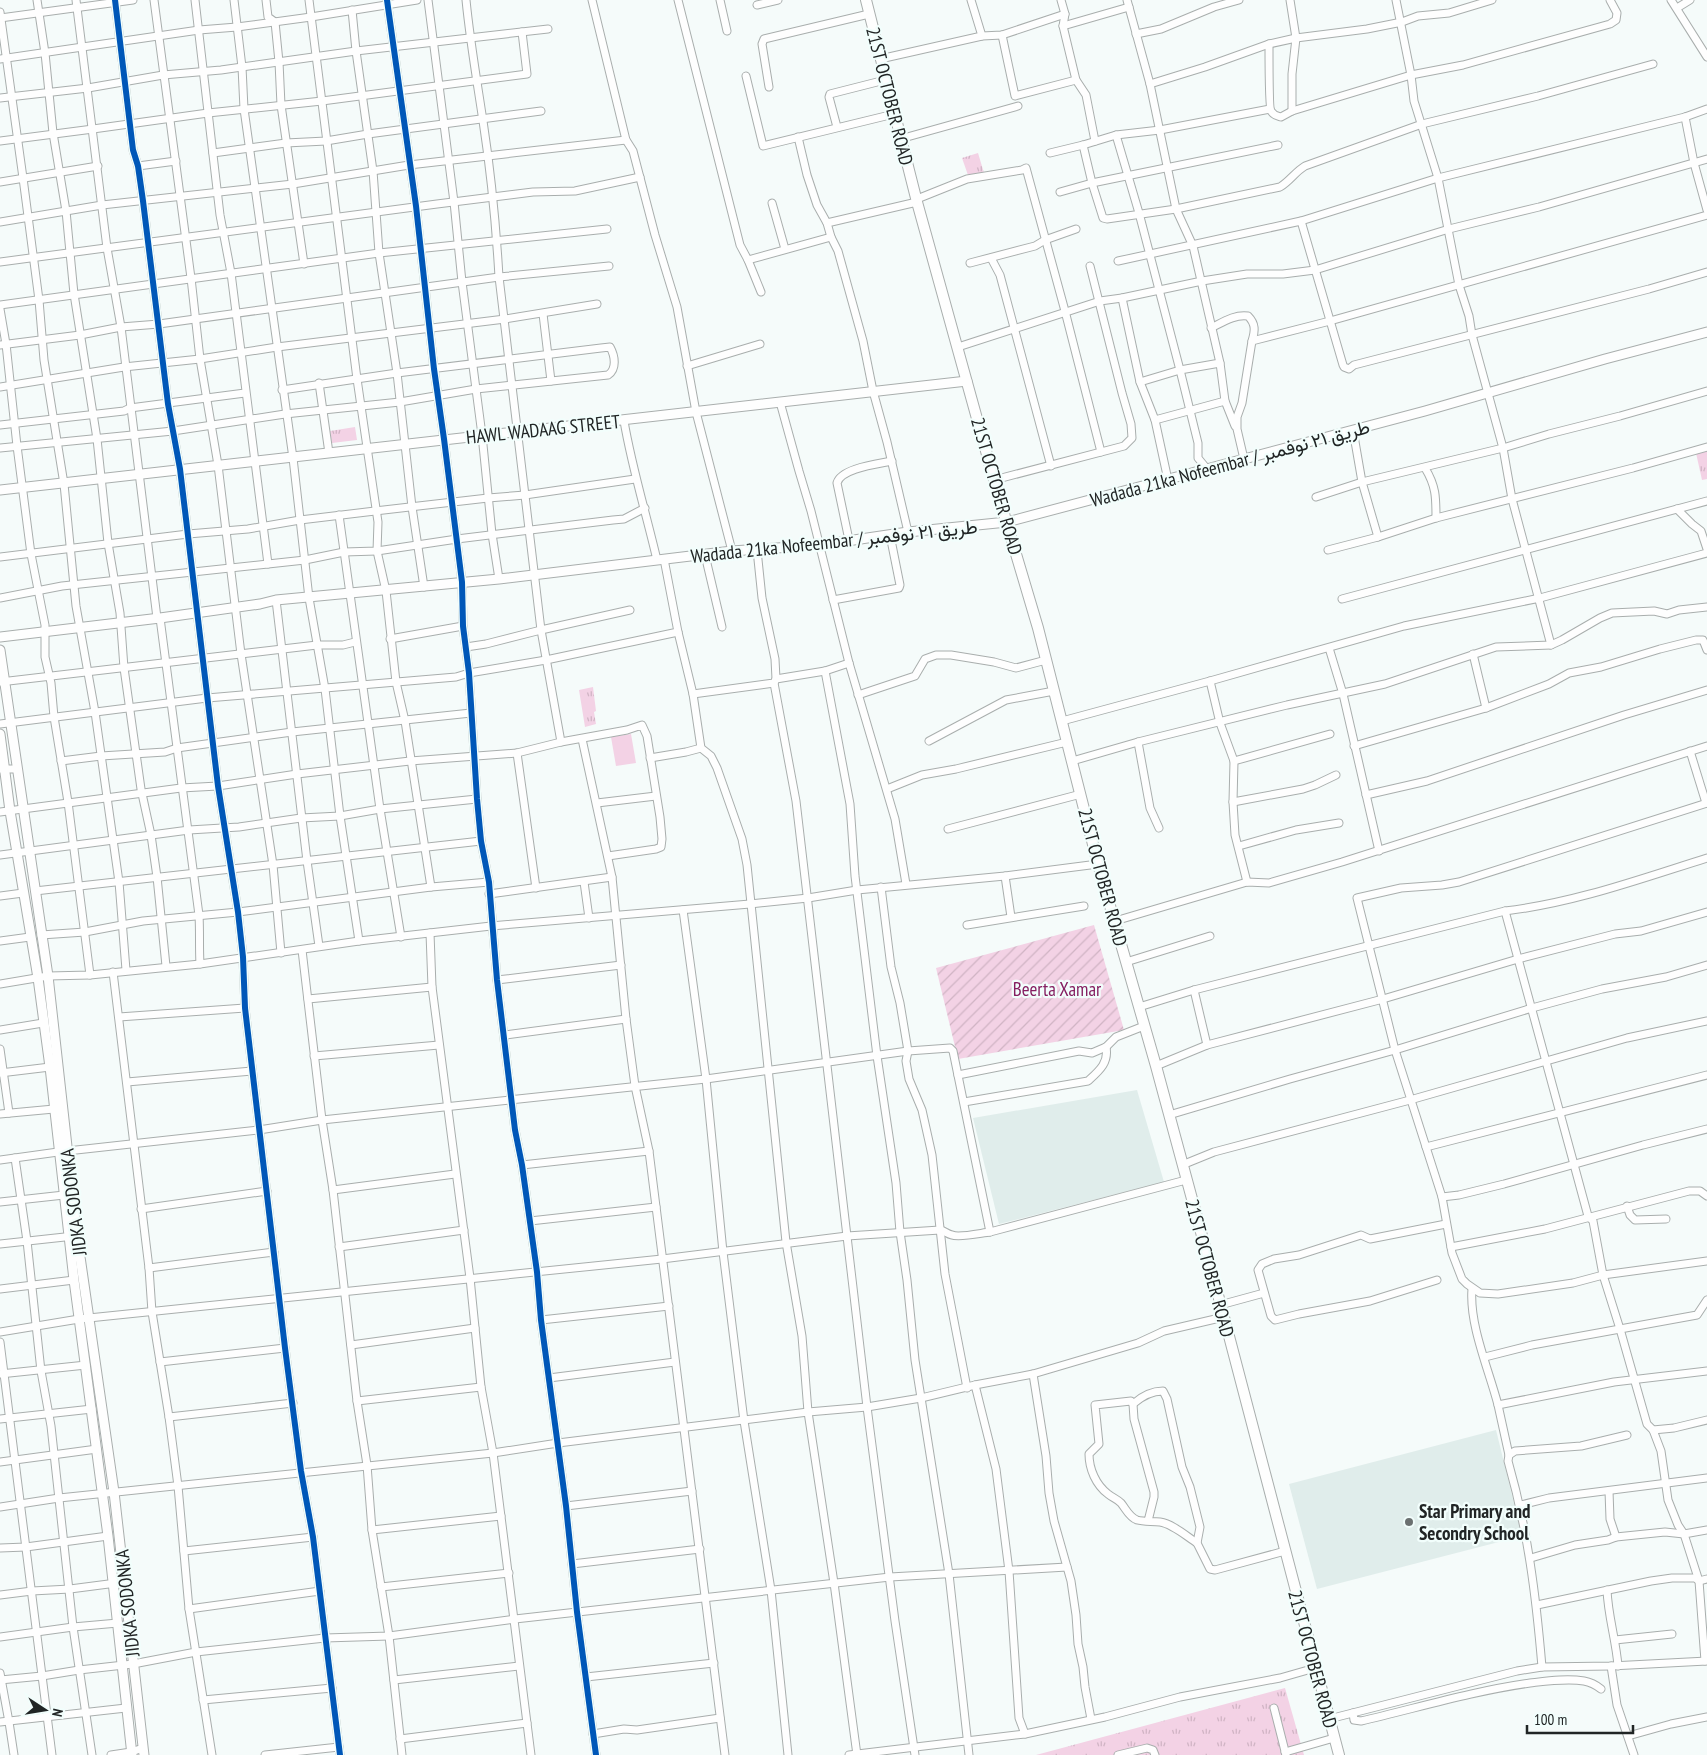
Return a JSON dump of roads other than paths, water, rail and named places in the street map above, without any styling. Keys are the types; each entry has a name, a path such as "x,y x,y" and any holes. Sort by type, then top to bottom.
{"main road":[{"name":"21ST OCTOBER ROAD","path":"866,0 900,139 994,480 1046,660 1098,864 1156,1066 1224,1317 1339,1755"}],"street":[{"path":"37,0 50,92 53,133 66,211 74,294 97,439 108,543 121,622 124,668 141,789 151,835 157,877 166,966"},
{"path":"76,0 94,130 107,248 121,327 124,367 140,475 146,539 166,662 181,788 194,873 199,916 200,964"},
{"path":"126,970 119,882 95,712 76,606 64,484 47,381 18,138 12,96 3,58 0,16 133,0"},
{"path":"154,0 186,237 200,359 218,465 241,654 273,866 281,953"},
{"path":"195,0 202,72 231,273 268,564"},
{"path":"234,0 242,67 244,109 254,188 262,228 310,598 325,689 340,816 359,941"},
{"path":"266,0 268,17 275,22 281,105 304,264"},
{"path":"309,0 357,379 378,522 377,550 386,591 396,682 405,721 430,887"},
{"path":"3,58 199,30 311,17 387,3 417,0"},
{"path":"428,0 499,579"},
{"path":"466,0 488,157 512,385 541,630 561,742"},
{"path":"592,0 626,140 633,151 655,235 677,307 696,412 732,551"},
{"path":"678,0 740,245 761,292"},
{"path":"720,0 727,31"},
{"path":"757,6 778,0"},
{"path":"971,0 982,36"},
{"path":"1061,0 1064,14 1063,26 1076,80 1086,95 1095,141"},
{"path":"1136,34 1161,29 1214,7 1239,0"},
{"path":"1290,0 1296,38 1292,74 1292,112"},
{"path":"1396,0 1402,22 1414,101 1438,178 1459,285 1469,316 1472,335 1503,448 1512,499 1540,598 1551,645"},
{"path":"1150,84 1206,67 1269,44 1296,38 1367,29 1402,22 1418,16 1449,13 1492,0"},
{"path":"1269,44 1270,109 1274,115 1280,117 1411,75 1463,65 1610,24 1617,17 1617,13 1610,0"},
{"path":"1672,0 1707,57"},
{"path":"1677,8 1690,0"},
{"path":"115,1 131,123 130,129 143,202 168,404 180,469 218,786 226,828 244,957 245,1008 285,1348 301,1471 313,1537 340,1751 265,1755"},
{"path":"387,3 416,206 434,369 462,582 463,626 469,673 481,840 489,882 491,926 497,980 513,1099 515,1130 522,1165 537,1272 577,1612 596,1755"},
{"path":"1063,26 1128,3 1150,84 1176,209 1193,246 1220,364 1225,401 1236,429 1244,459"},
{"path":"352,10 373,171 379,253 397,373 412,507 424,587"},
{"path":"770,87 762,44 764,39 869,14"},
{"path":"880,59 982,36 1002,35 1064,14"},
{"path":"0,98 88,88 163,75 202,72 548,28"},
{"path":"0,141 53,133 94,130 208,113 363,96 527,74 522,32"},
{"path":"1002,35 1014,96 1076,80"},
{"path":"1083,145 1103,218 1107,219 1176,209 1280,187 1290,181 1298,170 1305,166 1422,124 1538,96 1653,64"},
{"path":"746,76 763,146 894,114"},
{"path":"837,127 829,98 830,94 885,80"},
{"path":"900,139 1018,106"},
{"path":"1050,153 1116,135 1160,130 1270,109"},
{"path":"1118,261 1301,222 1438,178 1685,117 1707,109"},
{"path":"213,153 286,143 326,141 541,111"},
{"path":"1685,117 1694,163 1707,210"},
{"path":"1116,135 1140,213 1180,370 1198,443 1198,458 1207,469"},
{"path":"798,136 807,176 817,205 827,223 838,251 861,332 873,391 892,461 908,532"},
{"path":"0,222 102,205 293,184 409,165 626,140"},
{"path":"1060,192 1092,182 1278,146"},
{"path":"958,347 1100,301 1248,274 1282,274 1315,270 1449,229 1557,202 1707,159"},
{"path":"138,166 176,161"},
{"path":"0,182 98,166"},
{"path":"827,223 917,201 967,179 1025,170 1026,168 1101,452"},
{"path":"0,262 416,206 533,192 575,191 640,177"},
{"path":"772,203 785,249"},
{"path":"1252,341 1330,321 1707,215"},
{"path":"1301,222 1342,364 1349,370 1354,365 1707,272"},
{"path":"0,305 379,253 607,229"},
{"path":"970,263 1035,246 1045,240 1076,229"},
{"path":"748,260 831,237"},
{"path":"991,258 1000,275 1013,330 1051,466"},
{"path":"3,344 500,277 609,266"},
{"path":"994,480 1124,446 1132,438 1133,433 1090,266"},
{"path":"1122,298 1140,382 1155,420 1168,480"},
{"path":"0,387 47,381 124,367 200,359 543,314 597,304"},
{"path":"0,309 31,554 45,625 45,657 68,802 90,975"},
{"path":"543,314 551,381"},
{"path":"1211,328 1231,317 1248,316 1254,323 1242,403 1237,417 1236,429"},
{"name":"Wadada 21ka Nofeembar / طريق ٢١ نوفمبر","path":"0,637 158,618 260,604 276,600 499,579 732,551 820,545 908,532 1007,522 1353,430 1707,332"},
{"path":"687,366 760,344"},
{"path":"0,448 134,435 286,414 400,402 476,389 608,375 612,372 615,364 610,347 319,383 282,390"},
{"path":"1140,382 1180,370 1220,364"},
{"name":"HAWL WADAAG STREET","path":"0,490 967,381"},
{"path":"319,383 329,453"},
{"path":"1316,497 1362,482 1503,448 1707,391"},
{"path":"0,425 245,394"},
{"path":"1155,420 1225,401"},
{"path":"780,402 820,545 832,600 858,695 895,819 906,884"},
{"path":"624,421 636,479 661,559 693,694 701,748 711,756 717,768 742,839 747,865 786,1242 802,1336 808,1412 834,1583 854,1755 915,1751 968,1740 1025,1734 1180,1697 1256,1683 1315,1668"},
{"path":"1353,430 1362,482 1378,537"},
{"path":"1328,550 1378,537 1436,518 1707,447"},
{"path":"849,540 837,483 838,478 852,470 892,461"},
{"path":"1424,468 1432,480 1436,492 1436,518"},
{"path":"0,557 108,543 264,527 338,515 488,498 525,496 636,479"},
{"path":"1342,599 1707,501"},
{"path":"0,598 39,590 114,580 306,560 344,552 418,546 492,534 624,518 645,508"},
{"path":"1062,720 1210,681 1411,624 1540,598 1707,551 1701,530 1695,528 1677,509"},
{"path":"338,515 400,937"},
{"path":"832,600 899,588 890,535"},
{"path":"757,550 762,598 775,659 775,681 796,801 867,1407 900,1655 915,1751"},
{"path":"705,555 722,627"},
{"path":"276,600 306,861 319,946"},
{"path":"1072,761 1138,742 1286,705 1385,684 1472,654 1505,646 1551,645 1600,618 1612,614 1654,611 1666,614 1679,610 1707,608"},
{"path":"466,647 630,610"},
{"path":"390,639 463,626"},
{"path":"0,724 207,698 456,677 678,632"},
{"path":"1354,746 1486,708 1523,695 1576,671 1601,668 1660,649 1696,640 1703,640 1707,650"},
{"path":"2,682 317,645 343,645 356,642"},
{"path":"1329,648 1343,694 1379,851"},
{"name":"JIDKA SODONKA","path":"0,650 2,682 11,723 28,851 48,976 63,1151 73,1236 84,1319 114,1492 143,1751"},
{"path":"1472,654 1486,708"},
{"path":"858,695 915,676 925,658 936,655 951,655 994,662 1016,668 1046,660"},
{"path":"693,694 775,681 825,671 850,663"},
{"path":"825,671 850,804 857,890 876,1056 896,1183 915,1360 950,1574 969,1755"},
{"path":"1210,681 1220,723 1234,761 1233,802 1235,835 1247,882"},
{"path":"1366,795 1427,781 1624,715 1707,690"},
{"path":"929,741 1006,700 1054,691"},
{"path":"61,761 101,756 165,752 177,748 292,732 471,713"},
{"path":"0,812 106,797 181,788 218,786 297,774 410,761 518,753 561,742 627,730 642,725 647,736 662,839 661,846 656,849 608,856"},
{"name":"JIDKA SODONKA","path":"0,734 2,769 38,978 54,1109 63,1151 64,1194 73,1236 74,1280 84,1319 86,1365 108,1536 131,1754"},
{"path":"1234,761 1330,734"},
{"path":"582,739 612,877 626,1019 635,1086 649,1151 725,1755"},
{"path":"887,789 922,775 956,770 1067,742"},
{"path":"1138,742 1150,808 1159,828"},
{"path":"1115,921 1247,882 1269,882 1379,851 1707,746"},
{"path":"650,758 701,748"},
{"path":"1690,751 1706,803 1459,882 1401,888 1357,898 1395,1050 1442,1198 1451,1247 1462,1279 1472,1288 1487,1294 1498,1294 1707,1260"},
{"path":"518,753 536,888"},
{"path":"2,769 17,769"},
{"path":"1233,802 1303,789 1336,775"},
{"path":"948,829 1081,794"},
{"path":"597,803 656,796"},
{"path":"0,855 188,830 226,828 301,818 340,816 380,809 478,800"},
{"path":"1239,846 1296,830 1339,823"},
{"path":"35,891 273,866 481,840"},
{"path":"1139,1007 1194,990 1505,911 1527,909 1585,896 1707,858"},
{"path":"0,984 48,976 90,975 200,964 319,946 491,926 750,904 906,884 1005,876 1098,864"},
{"path":"1005,876 1011,917"},
{"path":"489,894 612,877"},
{"path":"41,935 85,932 123,924 238,912 430,887 489,882"},
{"path":"584,882 589,918"},
{"path":"881,887 891,967 900,1003 908,1051 906,1062 909,1079 922,1110 932,1155 945,1274 967,1388"},
{"path":"0,896 23,893"},
{"path":"968,925 1084,906"},
{"path":"683,910 706,1079 723,1252 744,1421 771,1590 788,1755"},
{"path":"1330,1719 1517,1671 1542,1668 1706,1661 1703,1580 1668,1500 1661,1451 1653,1430 1647,1424 1603,1276 1593,1221 1588,1216 1505,911"},
{"path":"1156,1066 1207,1045 1383,999 1518,959 1615,934 1641,931 1707,912"},
{"path":"430,934 432,987 439,1045 470,1278 481,1387 493,1453 515,1619 530,1755"},
{"path":"1126,962 1210,936"},
{"path":"0,941 30,937"},
{"path":"302,950 322,1120 333,1190 357,1401 367,1464 372,1530 389,1636 402,1755"},
{"path":"497,980 621,965"},
{"path":"1169,1115 1395,1050 1532,1008 1602,989 1666,977 1707,965"},
{"path":"113,972 149,1268 152,1312 178,1486 189,1609 212,1755"},
{"path":"308,999 432,987"},
{"path":"1194,990 1207,1045"},
{"path":"119,1017 245,1008"},
{"path":"505,1035 626,1019"},
{"path":"1182,1165 1214,1152 1410,1100 1627,1038 1707,1021"},
{"path":"0,1030 43,1024"},
{"path":"958,1075 1079,1050 1092,1053 1106,1047 1116,1037 1144,1026"},
{"path":"314,1056 439,1045"},
{"path":"964,1102 1088,1080 1103,1067 1107,1054 1106,1047"},
{"path":"0,1160 63,1151 259,1130 322,1120 769,1072 908,1051 950,1048 953,1051 990,1232"},
{"path":"0,1049 1,1073 9,1113"},
{"path":"1,1073 50,1067"},
{"path":"127,1082 252,1071"},
{"path":"1426,1147 1707,1075"},
{"path":"0,1114 54,1109"},
{"path":"1442,1198 1459,1196 1707,1130"},
{"path":"522,1165 649,1151"},
{"path":"15,1158 27,1241 41,1371 59,1498 79,1670 92,1755"},
{"path":"333,1190 455,1174"},
{"path":"0,1332 84,1319 723,1252 786,1242 940,1230 953,1236 990,1232 1186,1180"},
{"path":"141,1209 267,1191"},
{"path":"1451,1247 1545,1229 1588,1216 1689,1191 1700,1191 1707,1196"},
{"path":"0,1202 64,1194"},
{"path":"1627,1206 1630,1215 1635,1220 1666,1219"},
{"path":"530,1221 656,1207"},
{"path":"1438,1280 1370,1301 1275,1320 1271,1316 1258,1270 1262,1264 1274,1259 1299,1256 1361,1235 1370,1239 1446,1224"},
{"path":"339,1247 464,1230"},
{"path":"0,1244 73,1236"},
{"path":"149,1268 274,1252"},
{"path":"0,1289 74,1280"},
{"path":"1472,1288 1475,1321 1498,1405 1508,1461 1520,1505 1531,1558 1542,1668"},
{"path":"1220,1305 1264,1294"},
{"path":"1485,1357 1532,1345 1697,1315 1707,1300"},
{"path":"542,1320 669,1306"},
{"path":"0,1507 59,1498 301,1471 493,1453 558,1443 808,1412 867,1407 922,1398 975,1385 1033,1374 1138,1343 1164,1331 1224,1317"},
{"path":"351,1345 475,1328"},
{"path":"0,1342 3,1374 11,1417 20,1504 52,1755"},
{"path":"160,1362 285,1348"},
{"path":"549,1378 675,1362"},
{"path":"3,1374 86,1365"},
{"path":"1498,1405 1614,1382 1707,1371"},
{"path":"1033,1374 1046,1456 1049,1493 1054,1521 1067,1567 1076,1615 1078,1644 1091,1719"},
{"path":"975,1385 996,1469 1009,1571 1019,1718 1025,1734"},
{"path":"357,1401 481,1387"},
{"path":"1133,1404 1148,1393 1157,1391 1163,1392 1167,1399 1182,1467 1190,1487 1200,1527 1197,1543"},
{"path":"1133,1404 1131,1401 1095,1405 1099,1444 1089,1454 1089,1463 1092,1474 1108,1494 1117,1499 1131,1516 1137,1520 1162,1522 1197,1543 1210,1569 1215,1570 1285,1551"},
{"path":"169,1417 293,1404"},
{"path":"1133,1404 1134,1419 1154,1492 1148,1522"},
{"path":"0,1419 92,1409"},
{"path":"1653,1430 1674,1428 1707,1420"},
{"path":"1508,1455 1515,1451 1582,1446 1627,1435"},
{"path":"0,1462 97,1449"},
{"path":"1520,1505 1549,1498 1707,1478"},
{"path":"566,1506 692,1491"},
{"path":"1609,1491 1610,1519 1616,1537"},
{"path":"372,1530 501,1516"},
{"path":"1531,1558 1575,1545 1616,1537 1665,1532 1684,1534 1707,1530"},
{"path":"0,1548 26,1547 108,1536"},
{"path":"184,1551 313,1537"},
{"path":"572,1564 700,1549"},
{"path":"14,1755 1,1677 42,1676 134,1664 196,1652 325,1638 389,1636 515,1619 890,1577 1067,1567"},
{"path":"380,1587 509,1573"},
{"path":"1537,1606 1672,1578 1703,1580"},
{"path":"0,1595 32,1590 70,1589 124,1582"},
{"path":"1607,1590 1609,1620 1615,1640 1614,1666 1617,1705 1634,1755"},
{"path":"189,1609 320,1591"},
{"path":"0,1637 118,1623"},
{"path":"1615,1640 1672,1634"},
{"path":"586,1677 714,1663"},
{"path":"394,1680 519,1666"},
{"path":"1353,1713 1354,1720 1361,1721 1463,1696 1510,1686 1549,1681 1583,1680 1601,1689"},
{"path":"203,1700 332,1688"},
{"path":"0,1722 126,1708"},
{"path":"1274,1708 1286,1753 1334,1738"},
{"path":"1628,1736 1707,1717"},
{"path":"593,1734 645,1729 720,1718"},
{"path":"400,1739 527,1723"},
{"path":"1118,1755 1147,1748 1152,1750 1155,1755"},
{"path":"111,1755 143,1751"}],"place":[{"name":"Star Primary and Secondry School","path":"1409,1522"}],"park label":[{"name":"Beerta Xamar","path":"1057,989"}]}
